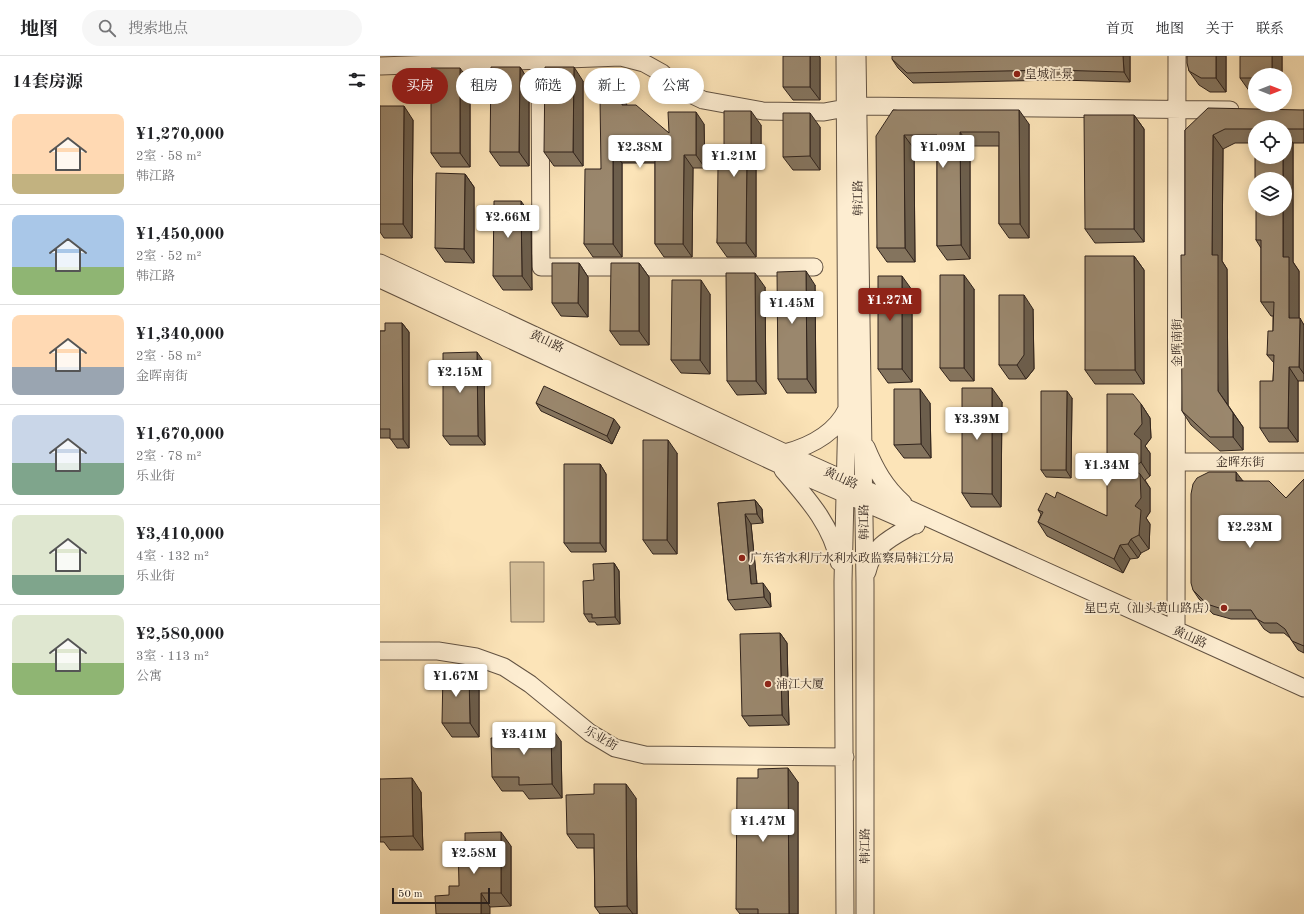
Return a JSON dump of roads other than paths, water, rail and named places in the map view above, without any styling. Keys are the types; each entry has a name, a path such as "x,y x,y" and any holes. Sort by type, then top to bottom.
{"street":[{"name":"韩江路","path":"844,56 851,107 864,496 865,914"},
{"name":"韩江路","path":"845,914 843,582 851,107 857,56"},
{"name":"金晖南街","path":"1176,630 1177,56"},
{"path":"381,64 621,57 644,59 680,89 704,100 763,111 824,112 851,107 1248,110"},
{"path":"540,60 541,267 814,266"},
{"name":"黄山路","path":"380,263 782,459"},
{"name":"黄山路","path":"380,279 864,496 1176,630 1304,688"},
{"path":"843,582 839,560 830,535 815,508 782,459 825,436 841,421 847,409"},
{"path":"862,437 876,471 892,493 914,518 879,546 869,560 865,584"},
{"name":"金晖东街","path":"1177,462 1304,462"},
{"name":"黄山路","path":"914,518 1304,700"},
{"name":"乐业街","path":"380,651 438,651 476,657 504,667 530,684 590,733 615,748 645,755 845,757"}],"place":[{"name":"皇城汇景","path":"1017,74"},
{"name":"广东省水利厅水利水政监察局韩江分局","path":"742,558"},
{"name":"星巴克（汕头黄山路店）","path":"1224,608"},
{"name":"浦江大厦","path":"768,684"}]}
